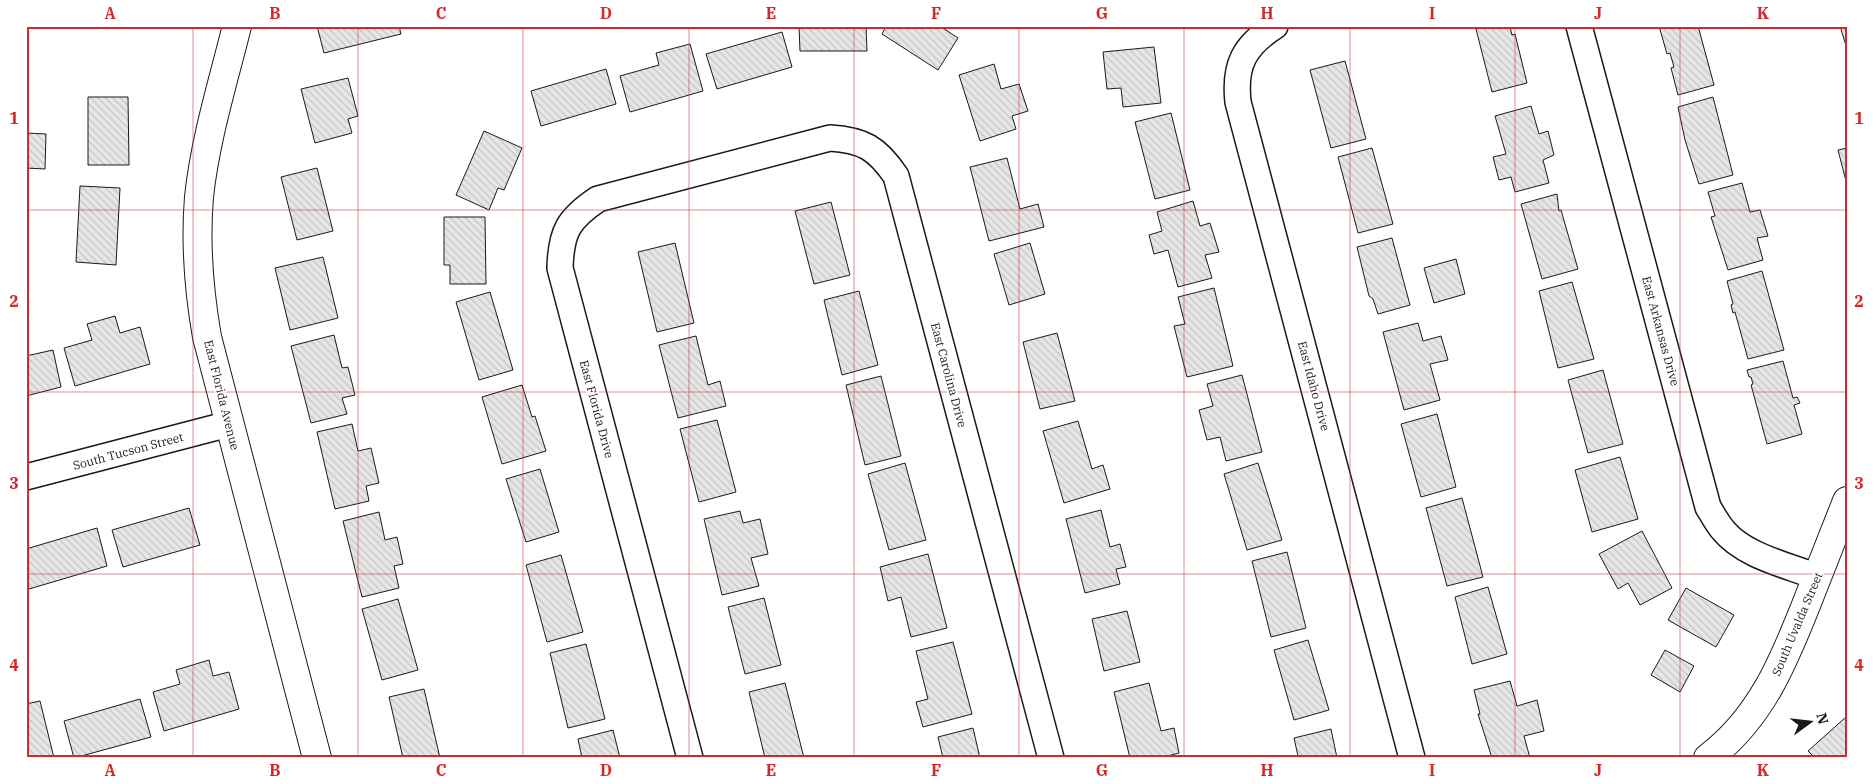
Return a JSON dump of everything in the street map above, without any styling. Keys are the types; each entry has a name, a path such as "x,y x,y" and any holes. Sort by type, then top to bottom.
{"street":[{"name":"East Florida Avenue","path":"237,26 207,149 200,196 197,243 200,291 207,337 317,758"},
{"name":"East Idaho Drive","path":"1275,26 1255,40 1242,59 1236,82 1238,102 1412,758"},
{"name":"East Arkansas Drive","path":"1580,26 1708,507 1723,531 1737,543 1757,554 1817,577"},
{"name":"East Carolina Drive","path":"724,165 830,138 837,138 850,139 869,146 884,159 896,176 1051,758"},
{"name":"East Florida Drive","path":"690,758 560,268 561,244 567,228 578,212 598,199 724,165"},
{"name":"South Tucson Street","path":"26,477 229,424"},
{"name":"South Uvalda Street","path":"1715,756 1757,708 1783,662 1847,501"}],"building":[{"path":"317,26 399,26 401,34 324,53"},
{"path":"799,26 866,26 867,51 800,51"},
{"path":"886,26 940,26 958,38 938,70 882,34"},
{"path":"1485,26 1513,26 1510,27 1512,35 1515,34 1527,83 1492,92 1476,29"},
{"path":"1659,26 1698,26 1714,85 1678,95 1671,68 1674,67 1670,53 1667,54"},
{"path":"1840,26 1847,26 1847,49"},
{"path":"782,32 792,67 717,89 706,54"},
{"path":"690,44 703,91 630,112 620,76 659,65 656,53"},
{"path":"1154,47 1161,103 1123,107 1121,88 1107,89 1103,52"},
{"path":"1345,61 1366,139 1331,148 1310,70"},
{"path":"994,64 1001,89 1019,84 1028,111 1012,116 1016,129 980,141 959,75"},
{"path":"606,69 616,104 541,126 531,91"},
{"path":"348,78 358,116 348,119 352,133 315,143 301,89"},
{"path":"88,97 128,97 129,165 88,165"},
{"path":"1713,97 1733,175 1699,184 1685,140 1678,107"},
{"path":"1531,106 1539,134 1548,131 1554,155 1543,160 1549,183 1515,192 1511,177 1499,180 1493,157 1506,154 1495,116"},
{"path":"1171,113 1190,190 1155,199 1135,122"},
{"path":"484,131 522,148 504,190 498,188 489,210 456,195"},
{"path":"26,133 46,134 45,169 26,168"},
{"path":"1372,148 1393,224 1358,233 1338,157"},
{"path":"1847,148 1847,181 1846,181 1838,150"},
{"path":"1007,158 1020,209 1038,204 1044,227 989,241 970,167"},
{"path":"317,168 333,231 297,240 281,177"},
{"path":"1742,183 1750,212 1760,210 1768,236 1757,238 1763,260 1728,270 1711,217 1715,216 1708,192"},
{"path":"80,186 120,188 116,265 76,262"},
{"path":"1557,194 1559,211 1561,210 1578,269 1542,279 1521,204"},
{"path":"1193,201 1200,226 1210,223 1219,252 1205,255 1212,278 1178,287 1168,250 1154,254 1149,235 1162,231 1157,212"},
{"path":"831,202 850,275 814,284 795,211"},
{"path":"444,217 485,217 486,284 450,284 450,265 444,265"},
{"path":"1392,238 1410,305 1378,314 1373,299 1369,296 1357,247"},
{"path":"675,243 694,323 657,332 638,252"},
{"path":"1030,243 1045,294 1009,305 994,254"},
{"path":"323,257 338,318 290,330 275,268"},
{"path":"1456,259 1465,294 1434,303 1424,268"},
{"path":"1762,271 1784,350 1748,359 1735,312 1733,313 1731,305 1733,304 1727,281"},
{"path":"1572,282 1594,359 1558,368 1539,291"},
{"path":"1214,288 1233,366 1187,377 1174,326 1185,324 1178,297"},
{"path":"859,291 878,365 842,375 824,300"},
{"path":"490,292 513,370 479,380 456,302"},
{"path":"115,316 120,333 140,327 150,364 75,386 64,348 92,340 87,324"},
{"path":"1418,323 1423,341 1441,336 1448,360 1430,364 1440,400 1404,410 1383,332"},
{"path":"1057,333 1075,401 1040,409 1023,342"},
{"path":"334,335 342,368 348,367 355,395 342,398 347,414 311,423 291,346"},
{"path":"696,336 708,385 720,381 726,406 678,418 659,345"},
{"path":"53,350 61,387 26,396 26,356"},
{"path":"1783,361 1793,398 1797,397 1800,403 1794,405 1802,434 1767,444 1751,385 1753,384 1747,370"},
{"path":"1603,370 1623,444 1588,453 1568,380"},
{"path":"1242,375 1262,452 1226,461 1220,437 1207,440 1199,410 1213,406 1207,384"},
{"path":"881,376 901,456 865,465 846,385"},
{"path":"522,385 532,417 535,416 546,451 502,464 482,397"},
{"path":"1437,414 1456,487 1421,497 1401,424"},
{"path":"717,420 736,492 699,502 680,429"},
{"path":"1078,421 1092,469 1103,465 1110,489 1064,503 1043,431"},
{"path":"352,424 358,451 371,448 379,483 366,486 369,501 335,509 317,432"},
{"path":"1620,457 1638,519 1592,532 1575,470"},
{"path":"905,463 926,540 889,550 868,474"},
{"path":"1258,463 1282,540 1247,550 1224,474"},
{"path":"540,469 559,532 526,542 506,479"},
{"path":"1462,498 1483,577 1447,586 1426,508"},
{"path":"189,508 200,545 123,567 112,530"},
{"path":"1101,510 1110,547 1120,544 1126,567 1116,569 1120,584 1085,593 1066,519"},
{"path":"740,511 743,523 760,519 768,554 751,558 759,586 722,595 704,519"},
{"path":"379,512 385,540 397,537 403,564 394,566 399,588 362,597 343,521"},
{"path":"97,528 107,566 29,589 26,580 26,549"},
{"path":"1642,531 1672,588 1640,605 1628,583 1618,589 1599,554"},
{"path":"1287,552 1306,628 1271,637 1252,561"},
{"path":"928,554 947,628 911,637 901,597 888,601 880,567"},
{"path":"561,555 583,632 547,642 526,565"},
{"path":"1488,587 1507,654 1472,664 1455,597"},
{"path":"1686,588 1734,615 1716,647 1668,620"},
{"path":"764,598 781,665 745,674 728,607"},
{"path":"398,599 418,670 382,680 362,609"},
{"path":"1127,611 1140,662 1104,671 1092,619"},
{"path":"1308,640 1329,710 1294,720 1274,650"},
{"path":"953,642 972,714 923,727 916,702 928,699 916,651"},
{"path":"586,644 605,719 568,728 550,653"},
{"path":"1665,650 1694,666 1680,692 1651,675"},
{"path":"209,660 213,676 229,672 239,709 164,731 153,692 180,684 176,670"},
{"path":"1510,681 1517,706 1537,700 1544,731 1524,736 1530,758 1492,758 1478,714 1480,714 1474,690"},
{"path":"785,683 804,758 765,758 749,692"},
{"path":"1149,683 1161,731 1174,728 1179,753 1160,758 1130,758 1114,692"},
{"path":"424,689 440,758 403,758 389,697"},
{"path":"140,699 151,737 74,758 64,721"},
{"path":"40,701 54,758 26,758 26,704"},
{"path":"1846,717 1847,758 1809,758 1812,755 1808,751"},
{"path":"973,728 980,758 943,758 938,737"},
{"path":"1331,729 1337,758 1290,758 1298,756 1294,738"},
{"path":"613,730 620,758 582,758 578,739"}]}
